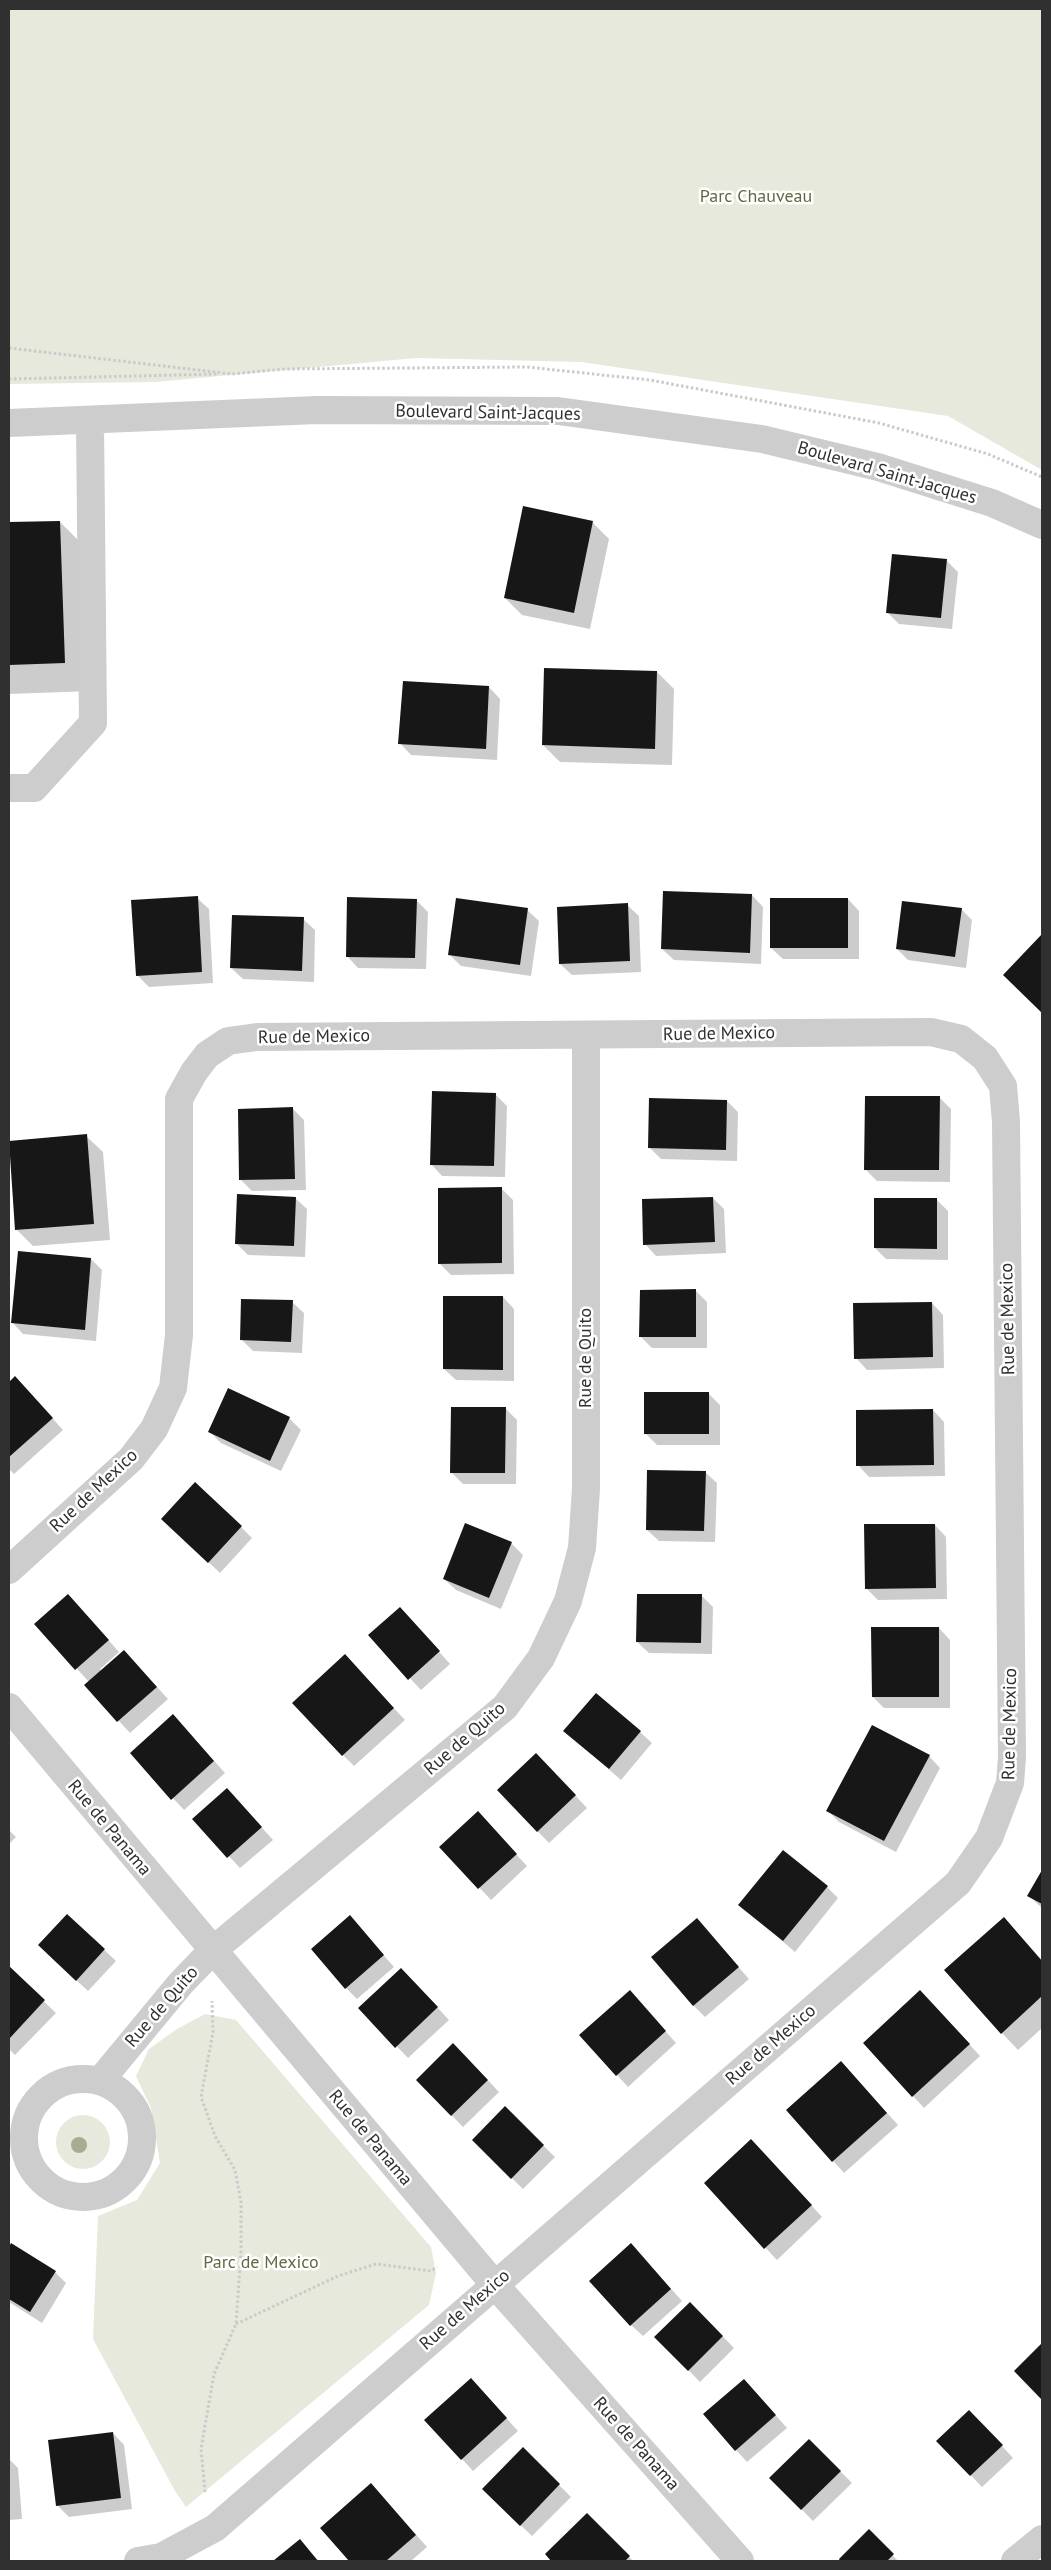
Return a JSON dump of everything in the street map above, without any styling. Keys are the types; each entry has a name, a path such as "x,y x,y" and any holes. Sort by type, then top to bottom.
{"street":[{"name":"Boulevard Saint-Jacques","path":"9,423 317,410 558,410 762,438 878,468 992,502 1042,525"},
{"path":"9,788 34,788 93,723 90,421"},
{"name":"Rue de Mexico","path":"9,1570 131,1459 154,1429 174,1388 179,1335 179,1099 194,1072 207,1055 228,1041 257,1037 931,1032 961,1039 985,1058 1002,1086 1006,1122 1012,1766 1010,1783 989,1838 958,1883 215,2528 161,2557 138,2561"},
{"name":"Rue de Quito","path":"100,2080 181,1982 212,1951 504,1707 541,1658 568,1601 582,1548 586,1488 586,1036"},
{"name":"Rue de Panama","path":"9,1707 212,1951 495,2285 740,2561"},
{"path":"76,2079 100,2080 120,2090 135,2108 143,2129 141,2151 133,2172 116,2188 95,2197 73,2197 51,2188 33,2171 24,2149 25,2125 35,2103 53,2086 76,2079"},
{"path":"1015,2561 1042,2539"}],"path":[{"path":"9,379 232,374"},
{"path":"212,1951 213,2032 201,2097 215,2136 235,2170 241,2202 241,2251 236,2324 214,2374 201,2449 206,2500 215,2528"},
{"path":"236,2324 338,2276 376,2264 431,2271 464,2248"}],"green space":[{"name":"Parc Chauveau","path":"9,9 1042,9 1042,470 948,416 581,362 416,358 155,382 9,384"},
{"name":"Parc de Mexico","path":"205,2014 236,2020 431,2247 436,2273 429,2305 186,2507 175,2491 93,2339 98,2216 137,2200 160,2163 151,2108 136,2076 149,2049 177,2029"},
{"path":"78,2115 88,2115 98,2119 106,2127 110,2142 106,2157 98,2165 88,2169 78,2169 68,2165 60,2157 56,2147 56,2137 60,2127 68,2119"}],"building":[{"path":"523,506 593,521 574,613 504,598"},
{"path":"60,521 65,663 9,665 9,522"},
{"path":"892,554 947,559 941,618 886,613"},
{"path":"544,668 657,671 655,749 542,745"},
{"path":"403,681 489,686 486,749 398,744"},
{"path":"663,891 752,894 750,953 661,949"},
{"path":"198,896 202,972 136,976 131,900"},
{"path":"347,897 417,899 415,958 346,957"},
{"path":"456,898 528,908 520,965 448,955"},
{"path":"770,898 848,898 848,948 770,948"},
{"path":"902,901 962,908 955,957 896,949"},
{"path":"628,903 630,961 559,964 557,907"},
{"path":"232,915 304,917 302,971 230,968"},
{"path":"1042,934 1042,1013 1003,975"},
{"path":"432,1091 496,1093 494,1166 430,1165"},
{"path":"865,1096 940,1096 939,1170 864,1170"},
{"path":"649,1098 727,1100 726,1150 648,1148"},
{"path":"293,1107 295,1179 239,1180 238,1109"},
{"path":"87,1134 94,1224 15,1230 9,1141"},
{"path":"502,1187 502,1263 438,1264 438,1188"},
{"path":"237,1194 296,1197 294,1246 235,1244"},
{"path":"713,1197 715,1242 643,1245 642,1199"},
{"path":"874,1198 937,1198 937,1249 874,1248"},
{"path":"18,1251 91,1258 85,1330 11,1323"},
{"path":"696,1289 696,1337 639,1337 640,1290"},
{"path":"443,1296 503,1296 503,1370 443,1369"},
{"path":"241,1299 293,1300 291,1342 240,1340"},
{"path":"932,1302 933,1357 854,1359 853,1303"},
{"path":"15,1376 53,1418 9,1457 9,1382"},
{"path":"228,1388 290,1417 270,1461 208,1432"},
{"path":"644,1392 709,1392 709,1434 644,1434"},
{"path":"451,1407 506,1407 505,1473 450,1473"},
{"path":"933,1409 934,1465 856,1466 856,1410"},
{"path":"647,1470 706,1471 704,1531 646,1530"},
{"path":"195,1482 242,1526 208,1563 161,1519"},
{"path":"465,1523 512,1542 489,1598 443,1579"},
{"path":"864,1524 935,1524 936,1588 865,1589"},
{"path":"68,1594 109,1640 75,1670 34,1624"},
{"path":"637,1594 702,1594 701,1643 636,1642"},
{"path":"400,1607 440,1651 408,1680 368,1635"},
{"path":"871,1627 939,1627 939,1697 872,1697"},
{"path":"124,1650 157,1687 117,1722 84,1685"},
{"path":"345,1654 394,1708 342,1756 292,1703"},
{"path":"596,1693 641,1731 609,1769 563,1731"},
{"path":"173,1714 214,1761 171,1800 130,1753"},
{"path":"872,1725 930,1755 884,1841 826,1811"},
{"path":"536,1753 576,1795 537,1832 497,1790"},
{"path":"227,1788 262,1827 227,1858 192,1819"},
{"path":"478,1811 517,1854 478,1889 439,1847"},
{"path":"783,1850 828,1886 783,1941 738,1905"},
{"path":"1042,1870 1042,1904 1027,1896"},
{"path":"67,1914 105,1949 76,1981 38,1945"},
{"path":"350,1915 384,1955 345,1989 311,1949"},
{"path":"1004,1917 1042,1961 1042,1996 1001,2034 944,1970"},
{"path":"697,1918 739,1967 693,2006 651,1957"},
{"path":"9,1966 45,2000 9,2039"},
{"path":"401,1968 438,2007 395,2048 358,2008"},
{"path":"630,1990 666,2031 616,2076 579,2035"},
{"path":"920,1990 970,2044 912,2097 863,2043"},
{"path":"453,2043 488,2080 451,2116 416,2080"},
{"path":"841,2061 887,2113 832,2162 786,2110"},
{"path":"505,2106 544,2145 511,2179 472,2140"},
{"path":"751,2139 812,2205 764,2249 704,2183"},
{"path":"11,2243 56,2271 30,2312 9,2299 9,2247"},
{"path":"631,2243 671,2289 630,2326 589,2281"},
{"path":"690,2302 723,2336 688,2371 654,2337"},
{"path":"1042,2343 1042,2400 1014,2371"},
{"path":"471,2378 507,2418 461,2460 424,2420"},
{"path":"744,2379 776,2415 735,2451 703,2414"},
{"path":"969,2410 1003,2445 970,2476 936,2441"},
{"path":"113,2432 121,2498 56,2506 48,2440"},
{"path":"809,2439 841,2471 801,2510 769,2478"},
{"path":"523,2447 560,2484 520,2526 482,2489"},
{"path":"371,2483 416,2535 386,2561 349,2561 320,2528"},
{"path":"587,2513 630,2556 625,2561 551,2561 545,2554"},
{"path":"869,2529 894,2554 887,2561 840,2561 839,2559"},
{"path":"300,2539 318,2561 273,2561"}]}
